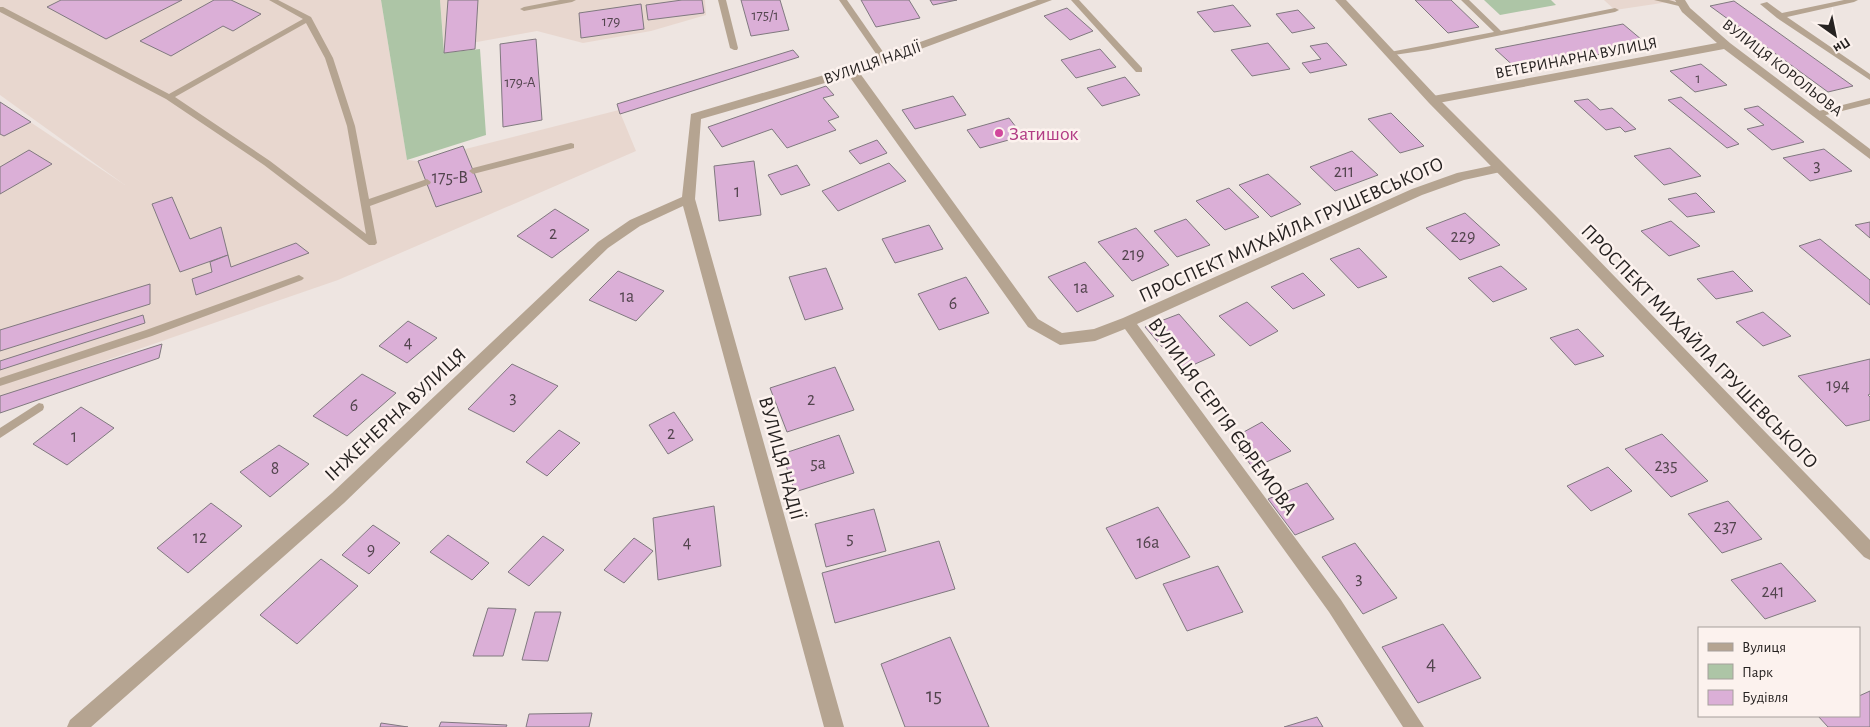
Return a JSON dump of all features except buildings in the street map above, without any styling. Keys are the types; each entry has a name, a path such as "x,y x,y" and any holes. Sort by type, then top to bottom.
{"street":[{"name":"ВУЛИЦЯ НАДІЇ","path":"834,727 688,199 695,117 852,71 1047,0"},
{"name":"ПРОСПЕКТ МИХАЙЛА ГРУШЕВСЬКОГО","path":"1340,0 1433,100 1870,552"},
{"name":"ВУЛИЦЯ КОРОЛЬОВА","path":"1681,2 1726,45 1870,154"},
{"name":"ВЕТЕРИНАРНА ВУЛИЦЯ","path":"1433,100 1726,45"},
{"name":"ВУЛИЦЯ СЕРГІЯ ЄФРЕМОВА","path":"852,71 1033,323 1060,339 1095,335 1128,322 1335,606 1414,727"},
{"name":"ПРОСПЕКТ МИХАЙЛА ГРУШЕВСЬКОГО","path":"1128,322 1417,192 1462,176 1500,168"},
{"name":"ІНЖЕНЕРНА ВУЛИЦЯ","path":"77,727 338,498 603,246 635,223 688,199"}],"lane":[{"path":"0,9 169,97 267,162 372,243 350,126 329,58 308,19 273,0"},
{"path":"524,9 572,0"},
{"path":"722,0 734,48"},
{"path":"843,0 884,59"},
{"path":"1075,0 1139,70"},
{"path":"1464,0 1500,34"},
{"path":"1658,0 1681,2"},
{"path":"1780,16 1854,0"},
{"path":"1764,4 1870,78"},
{"path":"1390,54 1615,10"},
{"path":"169,97 308,19"},
{"path":"1818,114 1870,101"},
{"path":"473,171 571,146"},
{"path":"365,204 426,182"},
{"path":"0,382 149,333 299,278"},
{"path":"0,434 38,407"}],"shaded area":[{"path":"0,0 381,0 407,160 418,161 619,110 636,151 338,280 0,397 0,102 125,185 0,95"},
{"path":"440,0 705,0 706,15 651,31 583,43 537,31 444,48"},
{"path":"1604,0 1682,0 1615,10"}],"green space":[{"path":"381,0 440,0 444,53 480,49 486,135 407,160"},
{"path":"1484,0 1551,0 1556,5 1500,15"}],"place":[{"name":"Затишок","path":"999,133"}]}
